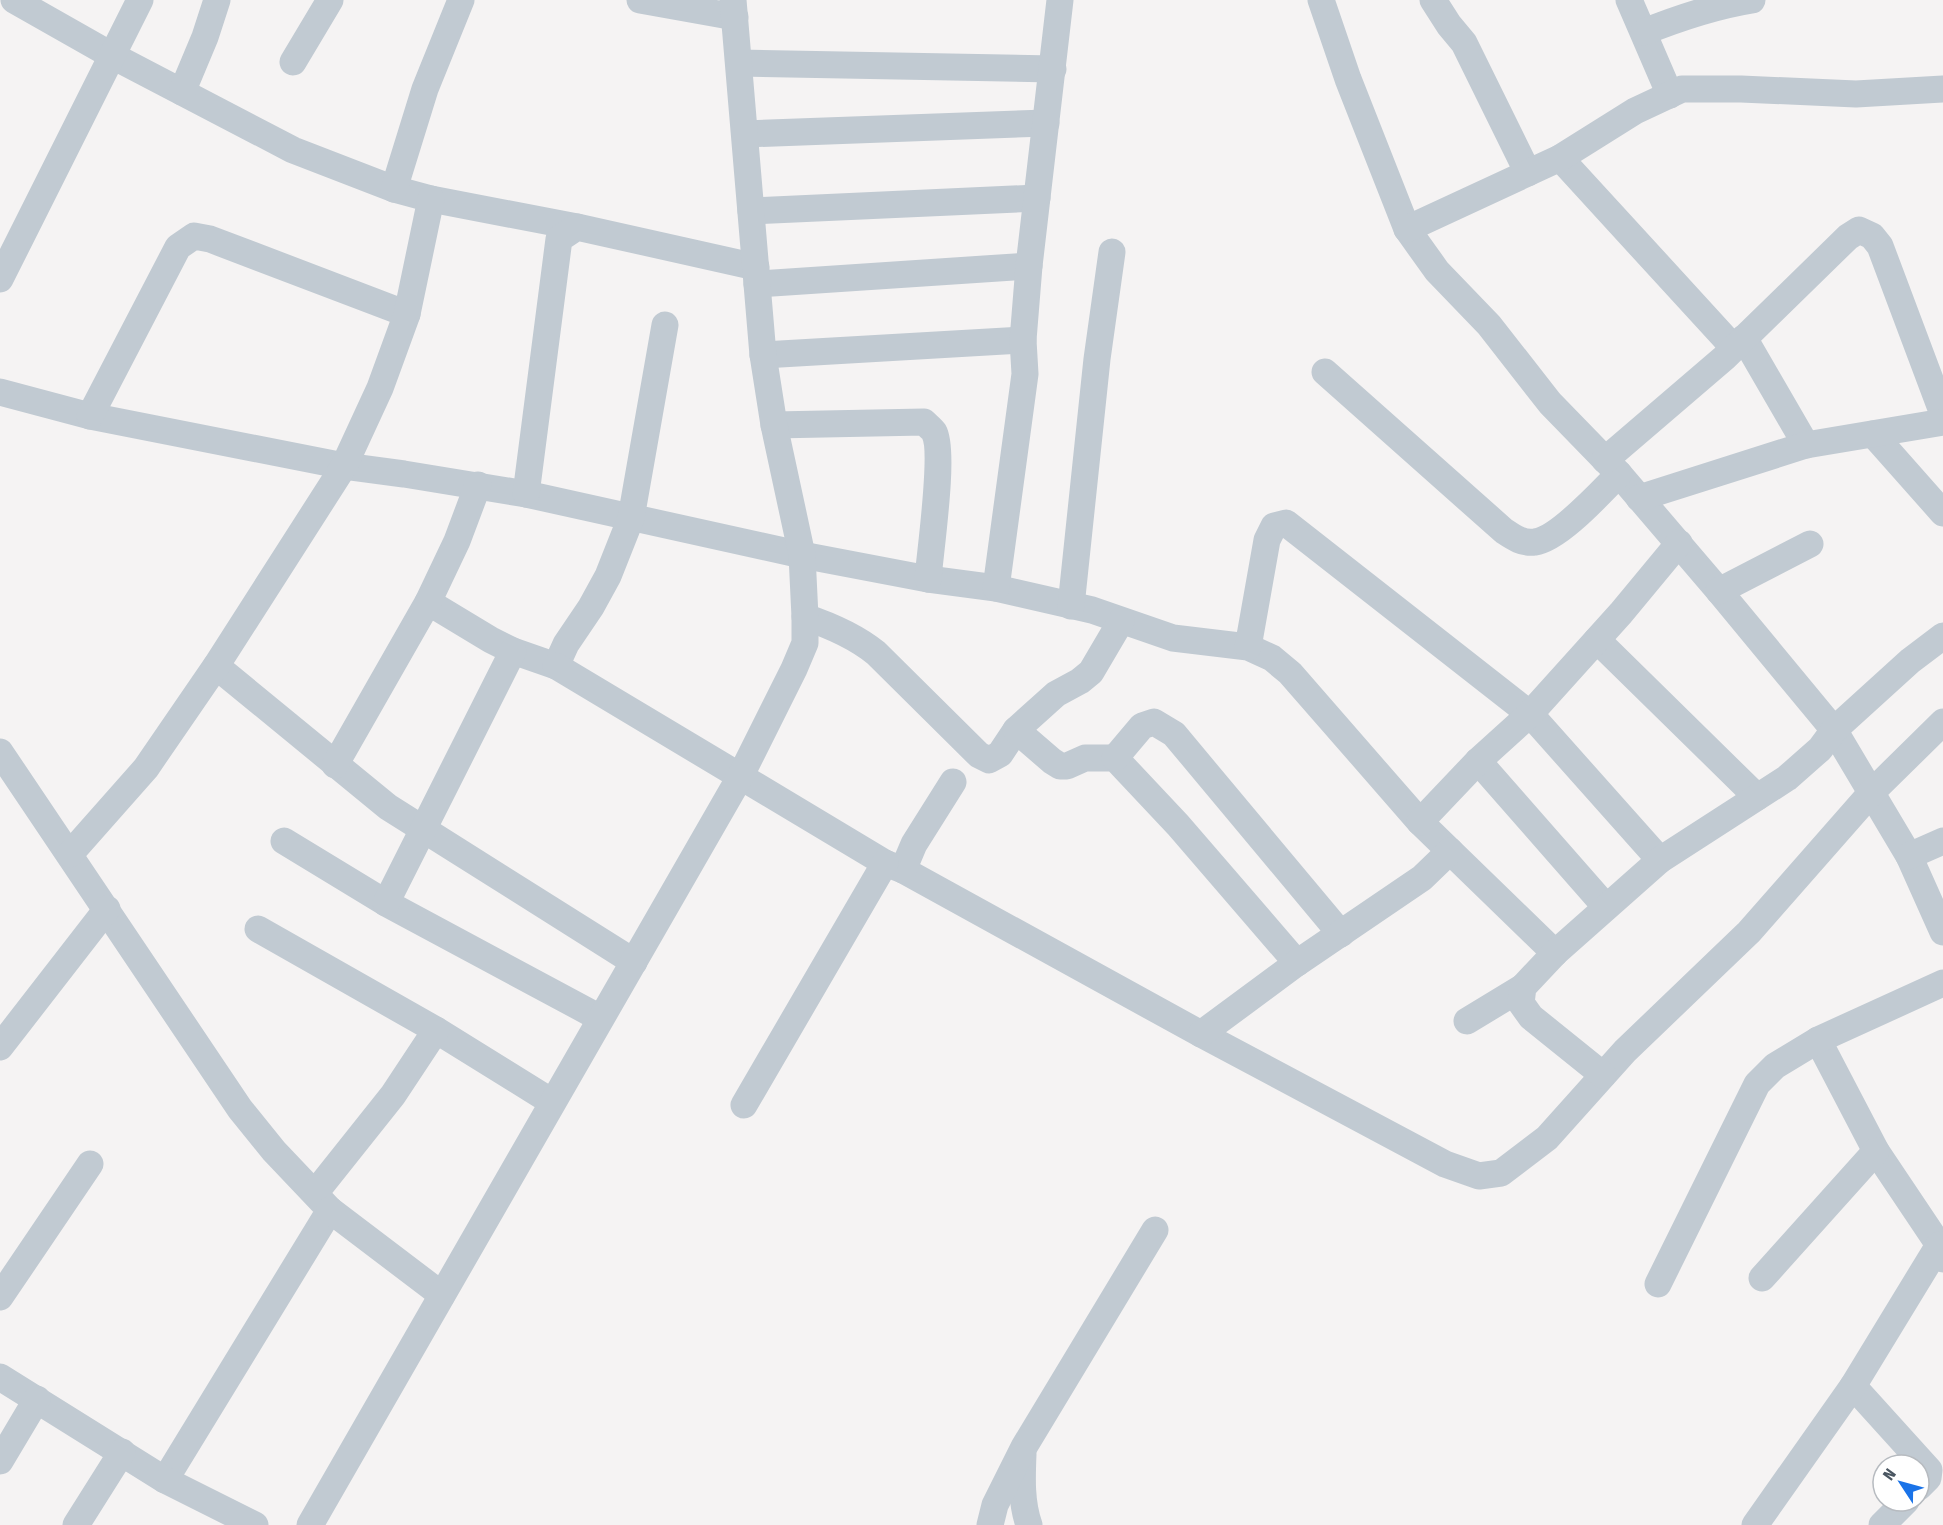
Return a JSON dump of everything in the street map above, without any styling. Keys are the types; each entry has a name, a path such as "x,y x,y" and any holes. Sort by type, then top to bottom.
{"street":[{"path":"0,279 140,0"},
{"path":"182,92 205,37 217,0"},
{"path":"293,62 330,0"},
{"path":"394,189 425,88 461,0"},
{"path":"310,1525 740,777 795,669 805,643 802,555 774,425 764,355 734,8 640,0"},
{"path":"996,588 1025,374 1023,340 1029,266 1060,0"},
{"path":"1321,0 1348,79 1407,229 1437,272 1489,325 1550,403 1612,467 1679,543 1834,730 1909,856 1943,932"},
{"path":"1433,0 1464,43 1528,173"},
{"path":"1629,0 1670,95"},
{"path":"1644,32 1727,4 1752,0"},
{"path":"24,2 111,55 293,150 394,189 431,199 577,227 757,276 1029,266"},
{"path":"739,63 1053,69"},
{"path":"1407,229 1560,158 1635,111 1682,89 1856,94 1943,89"},
{"path":"745,134 1046,123"},
{"path":"1560,158 1739,343 1806,445"},
{"path":"751,211 1037,198"},
{"path":"70,854 146,768 216,666 344,466 380,388 407,314 431,199"},
{"path":"526,494 559,239 577,227"},
{"path":"1325,372 1504,531 1522,541 1535,542 1554,536 1612,467 1848,237 1859,230 1872,236 1880,246 1943,414"},
{"path":"90,416 178,246 194,236 210,239 407,314"},
{"path":"1071,606 1097,359 1112,252"},
{"path":"556,666 566,644 591,607 608,576 631,518 665,325"},
{"path":"764,355 1023,340"},
{"path":"0,392 90,416 344,466 478,485 802,555 928,579 996,588 1092,610 1173,638 1248,647 1272,658 1290,674 1420,822 1555,953"},
{"path":"774,425 924,422 934,431 938,447 938,468 928,579"},
{"path":"1639,498 1806,445 1943,422"},
{"path":"1873,434 1943,513"},
{"path":"335,765 428,602 457,541 478,485"},
{"path":"1248,647 1267,540 1274,526 1286,523 1530,714 1660,860"},
{"path":"1420,822 1478,761 1530,714 1597,640 1679,543"},
{"path":"1719,591 1810,544"},
{"path":"428,602 491,640 513,651 556,666 894,867 1445,1164 1479,1176 1502,1173 1546,1138 1625,1051 1749,932 1872,792 1943,722"},
{"path":"805,617 840,630 869,647 979,755 989,760 1000,754 1016,730 1056,694 1091,672 1120,621"},
{"path":"1467,1021 1523,987 1555,953 1660,860 1788,778 1820,749 1834,730 1910,661 1943,636"},
{"path":"1597,640 1757,797"},
{"path":"386,903 513,651"},
{"path":"216,666 388,807 634,962"},
{"path":"1115,758 1142,726 1154,722 1174,734 1341,934"},
{"path":"1016,730 1060,766 1067,766 1084,758 1115,758 1178,825 1297,963"},
{"path":"2,759 70,854 240,1109 274,1151 322,1202 442,1295"},
{"path":"1478,761 1606,907"},
{"path":"744,1105 894,867 914,844 953,782"},
{"path":"1909,856 1943,841"},
{"path":"284,842 386,903 600,1018"},
{"path":"1201,1034 1297,963 1422,878 1450,851"},
{"path":"0,1047 107,909"},
{"path":"258,929 435,1030 552,1102"},
{"path":"1658,1284 1757,1084 1775,1066 1818,1040 1943,983"},
{"path":"1523,987 1521,1002 1531,1017 1603,1075"},
{"path":"165,1480 322,1202 435,1030"},
{"path":"1755,1525 1853,1386 1941,1252 1876,1151 1818,1040"},
{"path":"1762,1278 1876,1151"},
{"path":"0,1297 90,1164"},
{"path":"990,1525 995,1505 1024,1447 1155,1230"},
{"path":"0,1377 165,1480 255,1525"},
{"path":"1853,1386 1914,1453"},
{"path":"0,1461 37,1399"},
{"path":"1024,1447 1022,1481 1025,1515 1029,1525"},
{"path":"76,1525 122,1452"}]}
